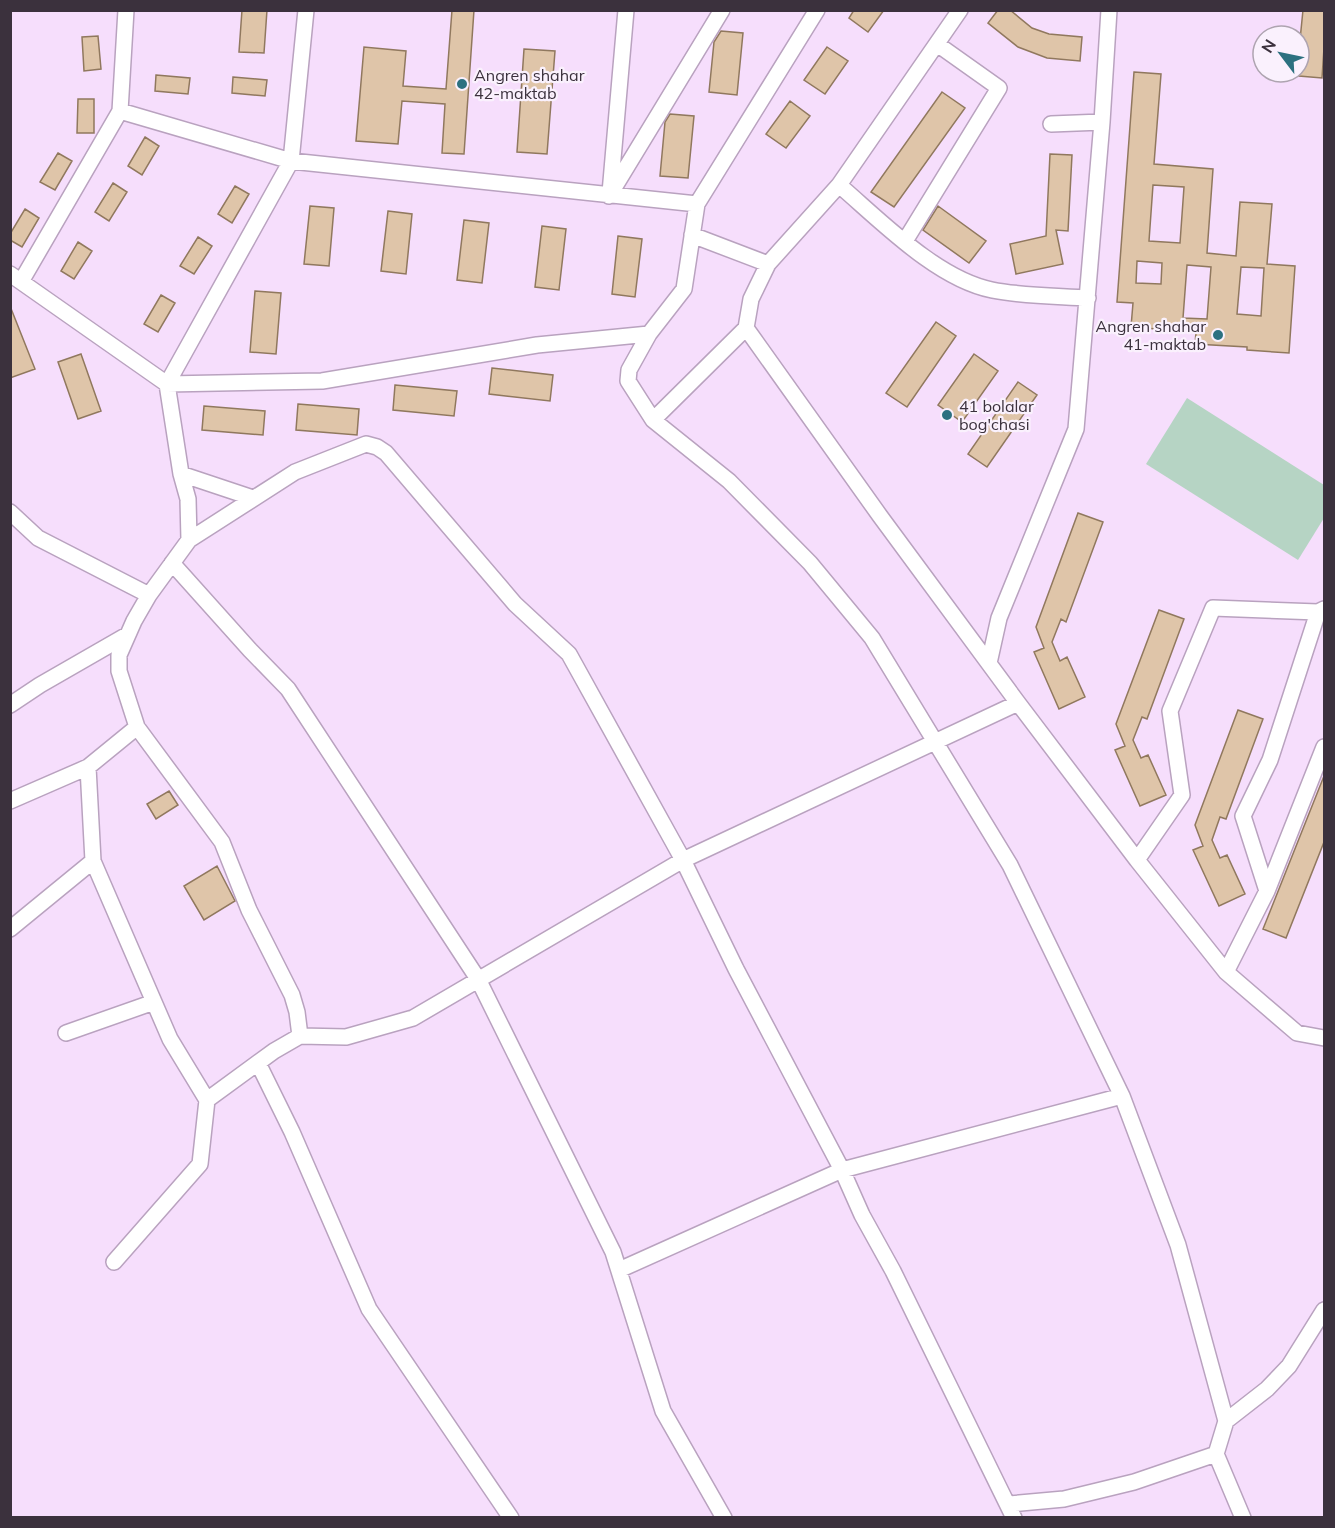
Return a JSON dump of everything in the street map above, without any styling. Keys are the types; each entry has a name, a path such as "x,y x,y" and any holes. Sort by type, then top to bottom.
{"street":[{"path":"126,10 120,111 16,277 167,384 322,381 537,345 649,334"},
{"path":"189,540 188,498 181,474 167,384 291,161 306,10"},
{"path":"609,196 626,10"},
{"path":"609,196 722,10"},
{"path":"817,10 697,204 684,290 649,334 629,370 627,377 629,385 653,420 729,482 810,563 872,638 1010,865 1122,1096 1178,1245 1226,1421 1216,1454 1243,1518"},
{"path":"653,420 746,328 751,299 768,264 839,185 960,10"},
{"path":"989,663 999,618 1076,429 1102,122 1109,10"},
{"path":"905,241 999,88 937,44"},
{"path":"120,111 291,161 697,204"},
{"path":"1051,124 1102,122"},
{"path":"839,185 944,271 970,283 993,290 1088,298"},
{"path":"692,236 768,264"},
{"path":"746,328 1018,704 1226,972 1297,1033 1324,1038"},
{"path":"300,1036 292,994 249,910 222,842 137,727 119,671 119,655 127,634 149,595 189,540 295,472 362,444 372,444 383,450 515,604 569,654 684,860 736,969 842,1170 862,1215 893,1271 1012,1511 1134,1482 1216,1454"},
{"path":"181,474 253,498"},
{"path":"10,512 38,538 149,595"},
{"path":"172,563 288,689 478,979 613,1252 663,1412 724,1518"},
{"path":"1137,860 1182,795 1170,711 1213,608 1321,610 1270,760 1243,816 1267,891"},
{"path":"10,705 127,634"},
{"path":"207,1100 274,1051 300,1036 346,1037 413,1018 684,860 1018,704"},
{"path":"10,801 88,767 137,727"},
{"path":"1226,972 1267,891 1324,747"},
{"path":"88,767 93,861 170,1039 207,1100 200,1164 114,1262"},
{"path":"10,929 93,861"},
{"path":"66,1033 154,1002"},
{"path":"258,1064 292,1132 369,1310 511,1518"},
{"path":"619,1270 842,1170 1122,1096"},
{"path":"1226,1421 1267,1389 1289,1366 1324,1311"}],"green space":[{"path":"1187,398 1324,485 1324,518 1298,560 1146,464"}],"building":[{"path":"242,10 267,10 264,53 239,52"},
{"path":"452,10 474,10 464,154 442,153 445,104 402,101 398,144 356,141 364,47 406,51 403,86 446,89"},
{"path":"854,10 884,10 868,32 849,18"},
{"path":"998,10 1010,10 1032,28 1049,34 1082,37 1080,61 1047,58 1018,47 988,23"},
{"path":"1303,10 1324,10 1322,78 1311,77 1311,24 1302,24"},
{"path":"721,31 743,33 737,95 709,92 714,42"},
{"path":"98,36 101,69 84,71 82,37"},
{"path":"827,47 848,61 825,94 804,80"},
{"path":"524,49 555,51 547,154 517,152"},
{"path":"1134,72 1161,74 1154,164 1213,169 1207,253 1236,256 1240,202 1272,204 1267,264 1295,266 1289,353 1247,350 1247,347 1195,344 1196,332 1131,327 1133,303 1117,302","holes":["1153,185 1184,187 1180,243 1149,241","1137,261 1162,263 1161,284 1136,283","1187,265 1211,267 1207,319 1183,318","1241,267 1264,268 1261,316 1237,314"]},
{"path":"156,75 190,78 188,94 155,91"},
{"path":"233,77 267,80 265,96 232,93"},
{"path":"942,92 965,108 894,207 871,192"},
{"path":"78,99 94,99 94,133 77,133"},
{"path":"790,101 810,116 786,148 766,134"},
{"path":"670,114 694,116 688,178 660,176 665,122"},
{"path":"145,137 159,146 142,175 128,166"},
{"path":"58,153 72,161 55,190 40,182"},
{"path":"1050,154 1072,155 1068,231 1056,230 1063,264 1016,274 1010,244 1046,236"},
{"path":"113,183 127,192 109,221 95,212"},
{"path":"235,186 249,194 232,223 218,214"},
{"path":"310,206 334,208 329,266 304,264"},
{"path":"938,206 986,241 969,263 923,230"},
{"path":"25,209 39,218 22,247 10,240 10,234"},
{"path":"388,211 412,214 406,274 381,271"},
{"path":"464,220 489,223 482,283 457,280"},
{"path":"542,226 566,229 559,290 535,287"},
{"path":"618,236 642,239 635,297 612,294"},
{"path":"198,237 212,246 194,274 180,266"},
{"path":"78,242 92,251 74,279 61,271"},
{"path":"255,291 281,293 276,354 250,352"},
{"path":"161,295 175,303 158,332 144,324"},
{"path":"10,306 35,369 10,378"},
{"path":"936,322 956,336 907,407 886,393"},
{"path":"81,354 101,411 78,419 58,362"},
{"path":"974,354 998,371 962,422 938,405"},
{"path":"492,368 553,375 550,401 489,394"},
{"path":"1018,382 1037,395 987,467 968,454"},
{"path":"395,385 457,391 454,416 393,410"},
{"path":"298,404 359,409 357,435 296,430"},
{"path":"204,406 265,411 263,435 202,430"},
{"path":"1078,513 1103,522 1066,622 1061,619 1052,642 1060,661 1067,657 1085,697 1059,709 1034,652 1044,648 1036,627"},
{"path":"1159,610 1184,619 1147,719 1142,717 1133,740 1141,758 1148,755 1166,795 1140,806 1115,750 1125,746 1116,724"},
{"path":"1238,710 1263,719 1226,819 1220,817 1212,840 1220,858 1227,855 1245,894 1219,906 1193,850 1203,846 1195,825"},
{"path":"1324,776 1324,842 1286,938 1263,929"},
{"path":"169,791 178,805 156,819 147,804"},
{"path":"217,866 235,901 204,920 184,886"}],"place":[{"name":"Angren shahar 42-maktab","path":"462,84"},
{"name":"Angren shahar 41-maktab","path":"1218,335"},
{"name":"41 bolalar bog'chasi","path":"947,415"}]}
